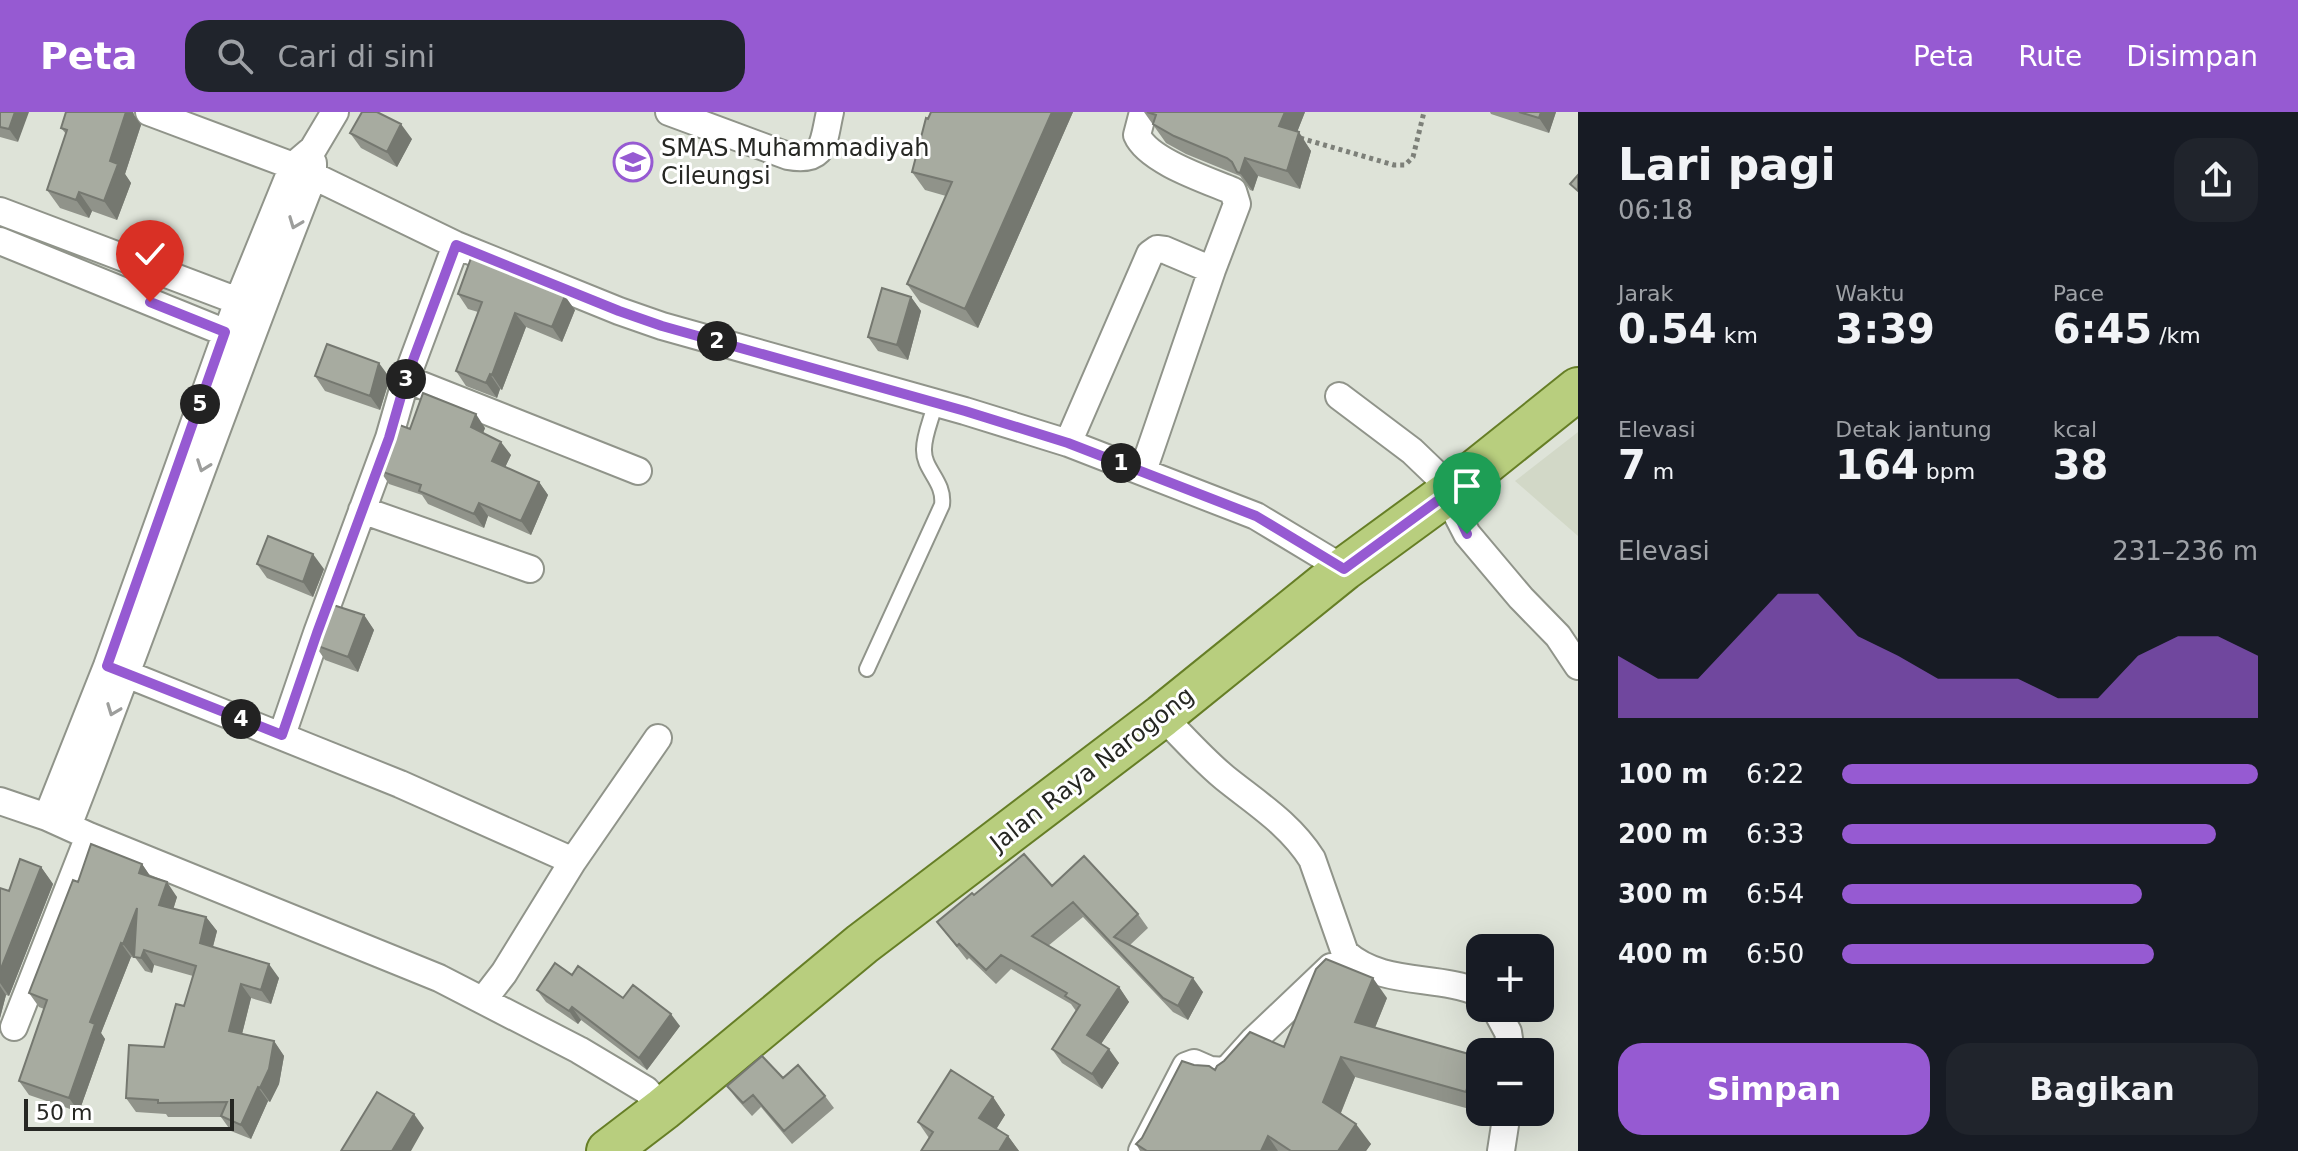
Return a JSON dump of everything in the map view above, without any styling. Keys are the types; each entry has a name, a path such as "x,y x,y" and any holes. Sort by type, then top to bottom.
{"main road":[{"name":"Jalan Raya Narogong","path":"608,1151 862,944 1162,716 1344,569 1448,493 1578,389"}],"street":[{"path":"149,112 306,164 456,245 619,311 1068,443 1143,471 1256,516 1344,569"},
{"path":"14,1027 68,827 117,671 249,305 306,164 335,112"},
{"path":"669,112 801,159 813,156 822,148 830,112"},
{"path":"1143,112 1137,135 1141,143 1160,158 1233,191 1237,198 1143,471"},
{"path":"0,211 249,305"},
{"path":"0,241 237,337"},
{"path":"282,735 456,245"},
{"path":"1068,443 1150,254 1157,249 1165,250 1212,270"},
{"path":"406,379 638,471"},
{"path":"1339,396 1412,451 1436,474 1467,534 1558,636 1578,666"},
{"path":"362,510 530,569"},
{"path":"117,671 400,784 573,861"},
{"path":"1162,716 1222,776 1277,818 1305,848 1312,859 1345,953 1376,973 1466,988"},
{"path":"484,999 504,973 573,861 658,738"},
{"path":"0,801 439,978 579,1050 646,1090 663,1109"},
{"path":"1142,1151 1186,1066 1194,1063 1210,1070 1226,1071 1345,953"},
{"path":"1501,1151 1505,1126"}],"lane":[{"path":"867,669 942,505 943,495 925,460 924,449 935,404"}],"path":[{"path":"1299,138 1394,165 1405,165 1413,157 1424,112"}],"shaded area":[{"path":"1578,432 1578,536 1515,481"}],"building":[{"path":"0,112 15,112 9,129 0,127"},
{"path":"66,112 126,112 110,161 118,164 104,201 79,192 76,200 47,190 67,130 61,128"},
{"path":"362,112 377,112 401,124 387,152 350,133"},
{"path":"931,112 1052,112 965,309 907,284 952,182 912,172 926,118"},
{"path":"1147,112 1285,112 1279,126 1299,132 1287,171 1245,158 1240,173 1227,158 1153,124 1156,115"},
{"path":"1519,112 1541,112 1539,118"},
{"path":"1578,175 1578,191 1570,184"},
{"path":"471,258 565,296 552,327 515,313 492,375 486,383 456,371 482,302 458,294"},
{"path":"882,288 911,297 897,345 868,337"},
{"path":"327,344 379,363 370,396 315,376"},
{"path":"423,393 476,414 471,427 501,442 492,461 539,482 521,521 479,503 474,514 419,491 421,485 380,471 397,424 410,429"},
{"path":"268,536 313,554 303,582 257,564"},
{"path":"330,604 364,615 348,657 315,645"},
{"path":"91,844 142,864 139,873 167,882 159,905 206,917 200,943 269,964 261,990 241,984 229,1031 274,1041 269,1069 241,1125 221,1116 227,1102 158,1103 158,1100 126,1098 129,1045 164,1047 176,1004 184,1006 196,966 144,950 141,958 134,957 137,908 90,1022 95,1024 69,1098 19,1081 47,1000 29,993 73,880 78,882"},
{"path":"1024,854 1052,886 1084,856 1138,914 1114,937 1193,978 1178,1006 1163,998 1073,902 1032,936 1119,987 1087,1035 1109,1049 1092,1074 1052,1049 1080,1005 1065,996 1067,993 1001,955 986,970 959,944 957,946 937,922"},
{"path":"20,859 41,867 0,971 0,888 9,891"},
{"path":"1326,959 1373,978 1355,1022 1466,1053 1466,1092 1341,1057 1323,1102 1356,1124 1338,1151 1291,1151 1268,1136 1261,1151 1147,1151 1136,1144 1182,1061 1215,1070 1250,1032 1284,1047 1316,969"},
{"path":"555,963 572,975 578,966 623,998 633,985 671,1014 639,1058 572,1007 569,1011 537,990"},
{"path":"762,1056 783,1078 798,1065 825,1096 784,1131 753,1095 743,1103 727,1086"},
{"path":"951,1070 993,1097 979,1118 1008,1136 999,1151 921,1151 933,1132 918,1122"},
{"path":"377,1092 414,1114 392,1151 341,1151"}],"place":[{"name":"SMAS Muhammadiyah Cileungsi","path":"633,162"}],"route":[{"path":"150,302 225,332 107,666 282,735 456,245 662,326 1068,443 1256,516 1344,569 1448,493 1467,534"}]}
